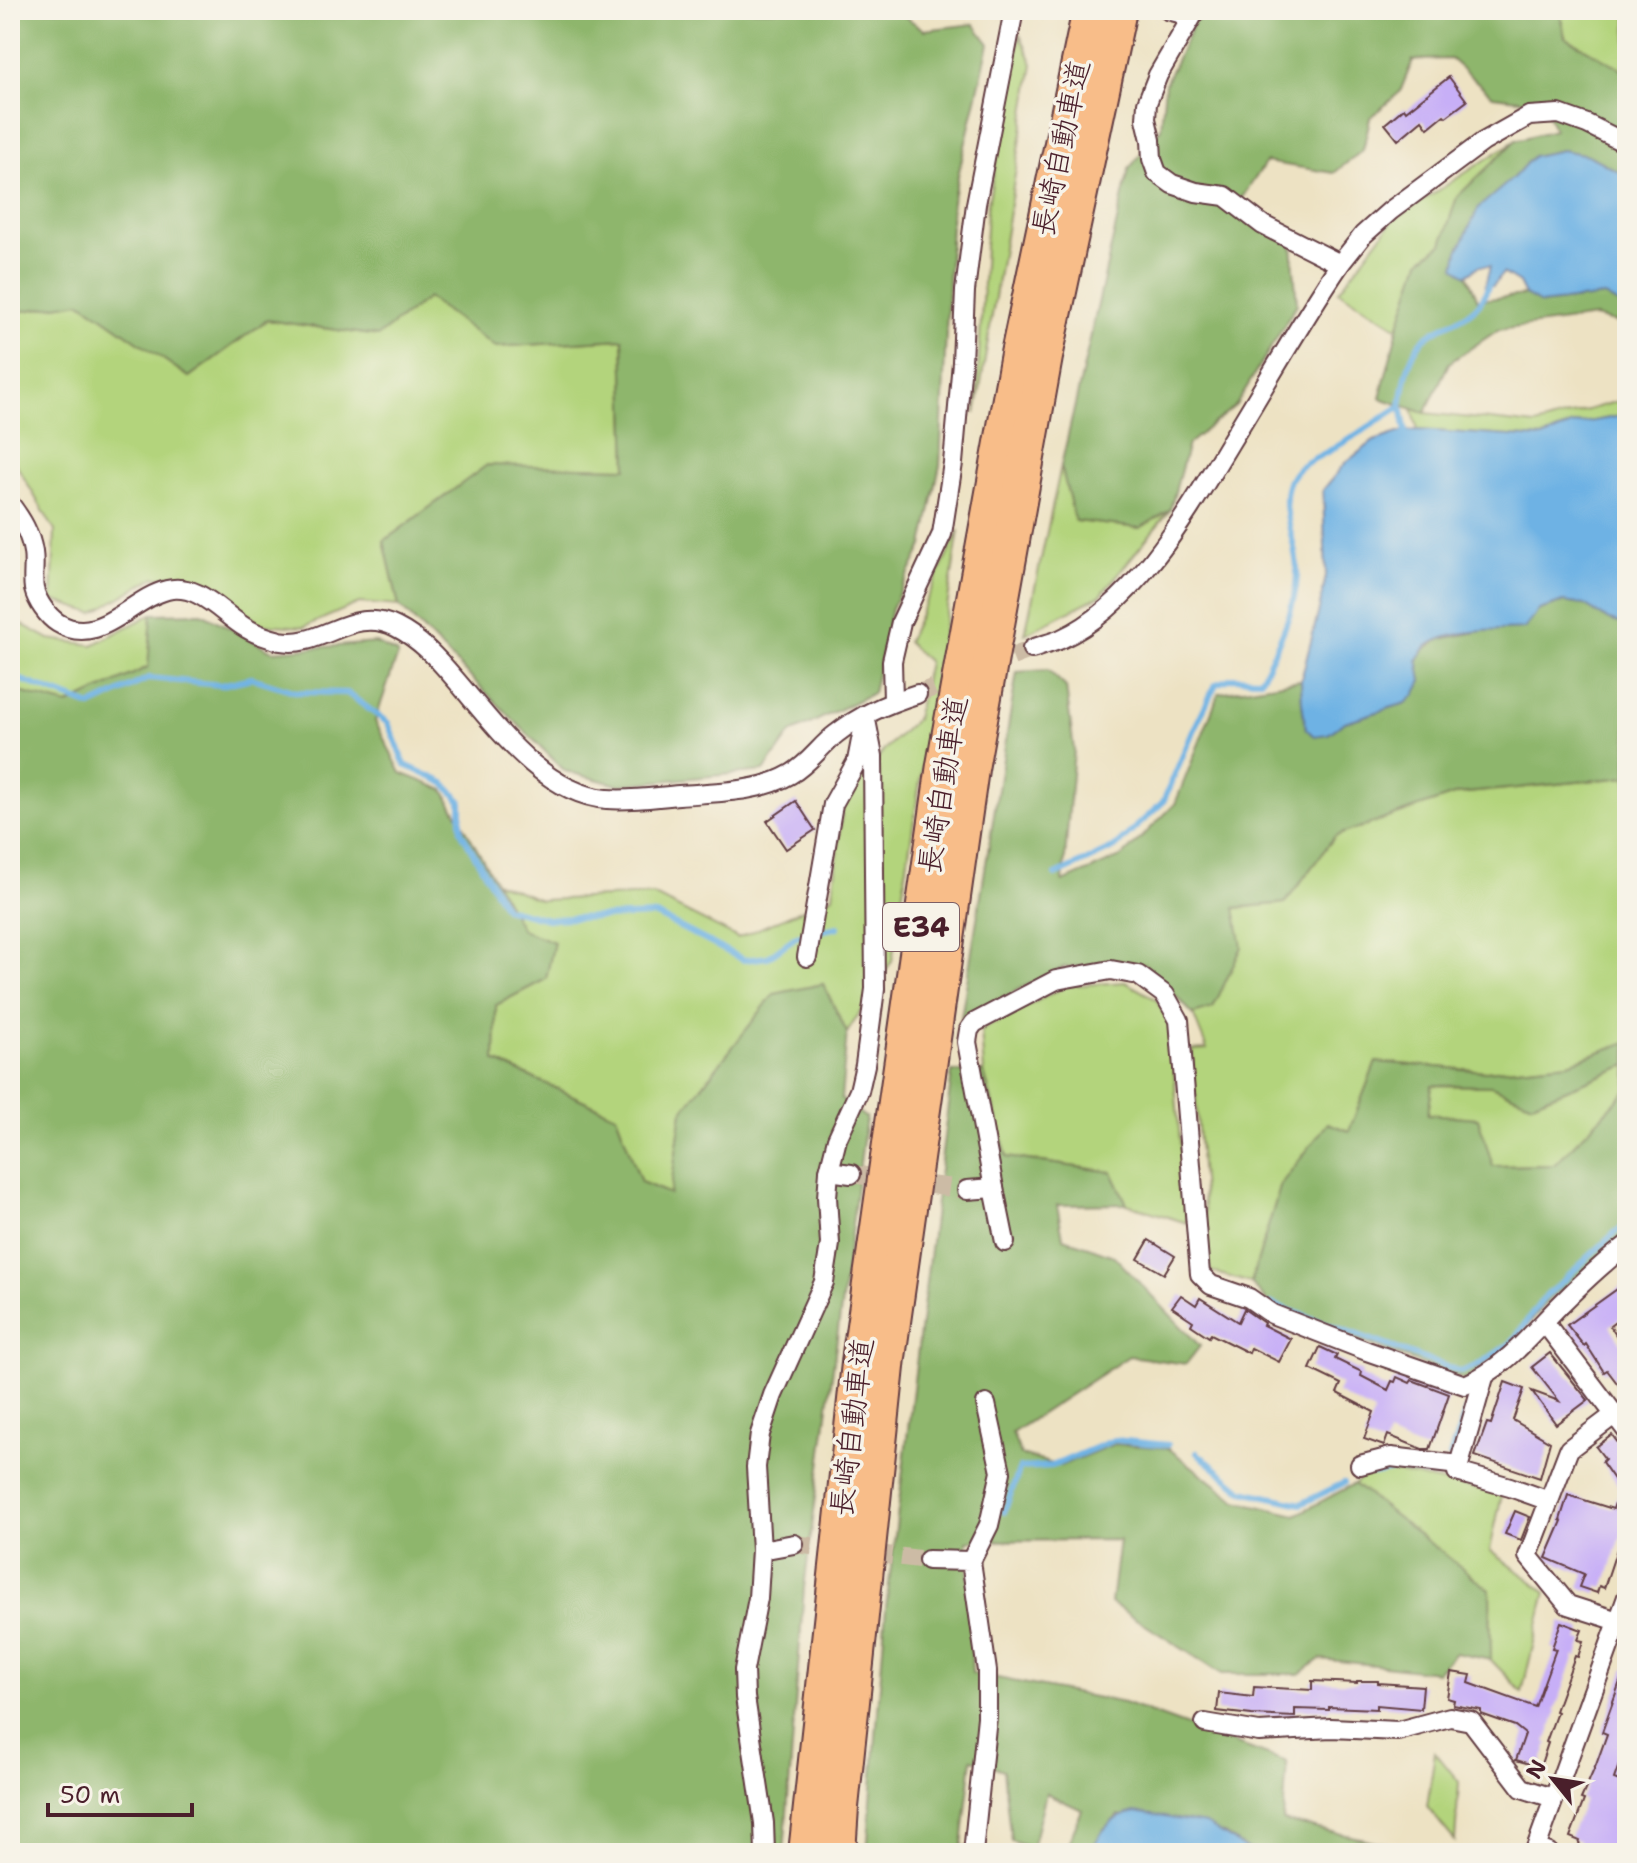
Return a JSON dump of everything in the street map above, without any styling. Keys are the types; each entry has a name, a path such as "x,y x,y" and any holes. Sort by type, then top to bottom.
{"highway":[{"name":"長崎自動車道","path":"806,1853 860,1354 944,765 1018,354 1090,10"},
{"name":"長崎自動車道","path":"838,1853 888,1357 971,769 1045,357 1119,10"}],"street":[{"path":"893,701 892,661 901,622 942,534 953,463 965,291 976,204 1014,10"},
{"path":"1184,12 1147,103 1146,119 1157,173 1172,184 1196,192 1225,196 1263,225 1340,264"},
{"path":"1032,649 1063,638 1090,621 1140,576 1178,527 1340,264 1363,235 1390,211 1483,142 1529,116 1559,114 1627,144"},
{"path":"10,504 27,526 34,553 34,589 44,609 57,622 72,629 90,630 109,623 144,600 169,589 188,590 208,600 247,628 267,638 285,642 326,633 355,622 384,622 414,638 434,655 487,717 540,771 583,795 630,799 738,790 767,784 791,775 835,734 865,715 893,701 917,694"},
{"path":"807,957 833,804 857,761 865,715"},
{"path":"765,1853 764,1823 745,1697 744,1670 758,1598 761,1550 756,1467 760,1434 773,1395 824,1282 830,1244 829,1171 837,1139 859,1091 865,1065 875,989 873,756 865,715"},
{"path":"1005,1242 967,1042 969,1030 974,1023 1056,980 1111,970 1138,975 1165,995 1179,1020 1200,1274 1211,1285 1249,1298 1272,1314 1465,1385 1484,1377 1514,1354 1560,1305 1626,1249"},
{"path":"829,1171 851,1174"},
{"path":"967,1190 994,1188"},
{"path":"1545,1323 1627,1431"},
{"path":"1484,1377 1457,1472 1549,1501"},
{"path":"973,1853 987,1717 987,1671 971,1561 989,1525 1001,1472 986,1404"},
{"path":"1614,1415 1569,1449 1528,1556 1568,1605 1618,1621"},
{"path":"1360,1465 1391,1457 1459,1465"},
{"path":"761,1550 794,1544"},
{"path":"928,1560 971,1561"},
{"path":"1549,1853 1536,1848 1627,1597"},
{"path":"1205,1723 1259,1732 1331,1728 1398,1731 1450,1717 1471,1721 1522,1788 1553,1798"}],"green space":[{"path":"10,10 896,10 924,30 974,24 989,44 952,201 940,465 923,546 891,609 873,693 791,733 764,771 618,785 565,771 399,606 384,541 487,465 627,468 623,339 495,347 428,298 378,336 267,320 189,377 81,302 10,313"},
{"path":"1204,10 1493,10 1501,13 1559,10 1565,37 1627,72 1627,176 1588,155 1562,150 1533,156 1513,178 1455,267 1467,275 1478,300 1525,295 1541,304 1604,296 1621,306 1627,305 1627,326 1595,317 1498,330 1449,363 1425,413 1380,398 1420,261 1442,244 1457,197 1516,140 1554,130 1543,102 1493,96 1451,59 1413,60 1400,92 1370,118 1363,150 1334,173 1266,162 1231,214 1292,245 1297,304 1236,405 1188,444 1170,510 1140,528 1075,521 1061,466 1129,169 1161,128 1165,84 1196,18"},
{"path":"1559,10 1627,10 1627,72 1565,37"},
{"path":"1020,35 1033,64 976,414 987,209"},
{"path":"1516,140 1457,197 1442,244 1420,261 1398,328 1339,291 1393,220"},
{"path":"428,297 495,347 623,339 627,468 487,466 384,541 399,606 359,603 304,627 261,624 196,577 155,577 93,613 52,600 55,531 10,454 10,313 81,302 189,377 267,320 378,336"},
{"path":"1627,400 1627,415 1571,425 1543,438 1418,430 1412,408 1425,413 1536,425"},
{"path":"1061,466 1076,521 1140,528 1170,510 1101,595 1025,634"},
{"path":"959,530 892,961 847,1033 823,984 682,1112 670,1194 641,1182 616,1115 495,1061 496,1005 546,979 495,882 541,900 653,895 738,938 833,896 843,804 884,750 916,719 928,662 907,642"},
{"path":"1563,602 1584,605 1609,620 1627,625 1627,777 1457,794 1335,836 1285,903 1235,908 1242,947 1213,1008 1193,1014 1145,964 1064,967 961,1018 1017,672 1048,670 1066,687 1074,750 1063,882 1123,856 1175,804 1219,693 1301,680 1306,729 1328,734 1345,722 1406,703 1422,681 1418,659 1425,649 1441,639 1477,632"},
{"path":"202,613 272,651 376,643 398,654 375,721 401,773 444,790 522,930 554,942 546,979 496,1005 495,1061 616,1115 641,1182 670,1194 682,1112 774,994 823,984 847,1033 841,1099 866,1118 804,1588 784,1853 10,1853 10,691 68,705 148,667 152,614"},
{"path":"152,614 149,667 68,705 10,691 10,618 49,639 93,645"},
{"path":"1627,777 1627,1042 1569,1063 1486,1071 1376,1062 1349,1131 1281,1184 1251,1283 1209,1271 1192,1050 1207,1049 1193,1014 1213,1008 1235,908 1285,903 1335,836 1457,794"},
{"path":"1125,982 1156,999 1170,1026 1187,1223 1127,1204 1111,1172 1007,1157 984,1072 981,1030 1066,986"},
{"path":"1627,1042 1627,1065 1532,1103 1491,1086 1432,1085 1428,1114 1478,1118 1493,1166 1554,1165 1627,1090 1627,1232 1546,1303 1513,1343 1465,1380 1273,1308 1251,1283 1281,1184 1328,1123 1349,1131 1376,1062 1486,1071 1569,1063"},
{"path":"1627,1065 1627,1090 1554,1165 1493,1166 1428,1114 1432,1085 1491,1086 1533,1103"},
{"path":"952,1072 984,1072 1007,1157 1112,1172 1127,1204 1057,1205 1063,1238 1114,1256 1200,1346 1186,1364 1129,1356 1012,1433 1021,1455 1060,1466 1114,1444 1168,1448 1237,1501 1296,1515 1354,1484 1490,1590 1491,1660 1455,1653 1437,1672 1320,1659 1300,1674 1222,1674 1111,1603 1119,1540 967,1541 972,1673 1124,1703 1287,1762 1283,1821 1395,1846 1401,1853 1257,1853 1224,1834 1119,1815 1104,1829 1091,1853 1064,1853 1082,1810 1046,1793 1032,1848 1011,1841 1003,1770 972,1759 961,1853 867,1853 886,1608"},
{"path":"1374,1468 1502,1494 1490,1550 1546,1592 1522,1692 1491,1660 1490,1590 1354,1484"},
{"path":"1435,1752 1459,1782 1455,1841 1427,1807"}],"water":[{"path":"1562,150 1588,155 1627,176 1627,305 1622,306 1604,296 1541,304 1525,295 1519,283 1503,273 1493,286 1485,286 1490,266 1479,266 1467,275 1455,267 1458,251 1479,207 1533,156"},
{"path":"1627,415 1627,625 1609,620 1584,605 1563,602 1539,610 1524,629 1446,637 1425,648 1418,659 1422,681 1415,695 1406,703 1345,722 1328,734 1314,736 1306,729 1301,680 1326,576 1323,490 1345,463 1374,441 1401,432 1418,430 1543,438 1571,425"},
{"path":"1135,1812 1206,1824 1259,1853 1091,1853 1107,1826 1119,1817"}],"building":[{"path":"1449,77 1467,101 1428,128 1422,120 1398,140 1385,124"},
{"path":"796,801 815,830 786,849 767,821"},
{"path":"1149,1240 1175,1256 1164,1274 1138,1259"},
{"path":"1627,1282 1627,1313 1610,1326 1627,1352 1627,1396 1567,1325"},
{"path":"1181,1295 1196,1305 1200,1298 1238,1322 1244,1309 1263,1325 1291,1339 1279,1362 1251,1348 1249,1353 1211,1334 1209,1337 1191,1325 1193,1321 1172,1307"},
{"path":"1320,1347 1337,1355 1335,1359 1362,1372 1361,1376 1388,1390 1397,1377 1449,1394 1430,1449 1422,1449 1388,1435 1384,1446 1364,1439 1374,1412 1337,1393 1341,1384 1310,1369"},
{"path":"1550,1353 1588,1400 1556,1424 1532,1391 1559,1401 1532,1367"},
{"path":"1505,1382 1524,1389 1513,1420 1550,1442 1540,1478 1475,1456 1487,1423 1491,1424"},
{"path":"1612,1435 1627,1455 1627,1519 1604,1588 1599,1586 1597,1593 1579,1587 1584,1574 1546,1558 1562,1521 1568,1495 1613,1509 1620,1488 1596,1447"},
{"path":"1515,1511 1530,1517 1521,1540 1505,1534"},
{"path":"1561,1622 1582,1630 1578,1640 1583,1641 1555,1711 1540,1767 1516,1760 1525,1734 1515,1726 1481,1714 1481,1710 1453,1705 1454,1700 1447,1698 1451,1672 1471,1675 1469,1683 1535,1707 1556,1649 1552,1648"},
{"path":"1625,1668 1627,1742 1614,1779 1627,1784 1627,1853 1601,1853 1579,1845 1580,1841 1570,1837 1584,1800 1581,1799 1607,1734 1602,1732"},
{"path":"1312,1681 1378,1681 1423,1686 1421,1709 1377,1705 1377,1709 1295,1709 1295,1717 1217,1711 1219,1693 1253,1697 1254,1687 1312,1690"}],"waterway":[{"path":"1056,875 1115,847 1163,802 1216,684 1232,678 1261,679 1285,628 1296,588 1296,561 1286,504 1291,478 1304,464 1401,406 1409,367 1418,346 1431,334 1475,308 1490,281"},
{"path":"1401,406 1407,438"},
{"path":"10,681 19,679 91,706 149,678 221,685 252,678 297,692 347,693 388,723 405,765 444,783 461,801 461,831 505,908 547,919 656,915 744,960 768,957 797,936 838,927"},
{"path":"1272,1304 1461,1372 1478,1365 1511,1343 1543,1299 1627,1225"},
{"path":"1450,1456 1466,1410"},
{"path":"1004,1512 1020,1468 1052,1466 1114,1440 1168,1445"},
{"path":"1197,1453 1243,1491 1301,1504 1344,1483"},
{"path":"1373,1474 1397,1469 1442,1475"}],"tunnel":[{"path":"987,667 1032,649"},
{"path":"917,694 963,676"},
{"path":"851,1174 967,1190"},
{"path":"794,1544 928,1560"}]}
